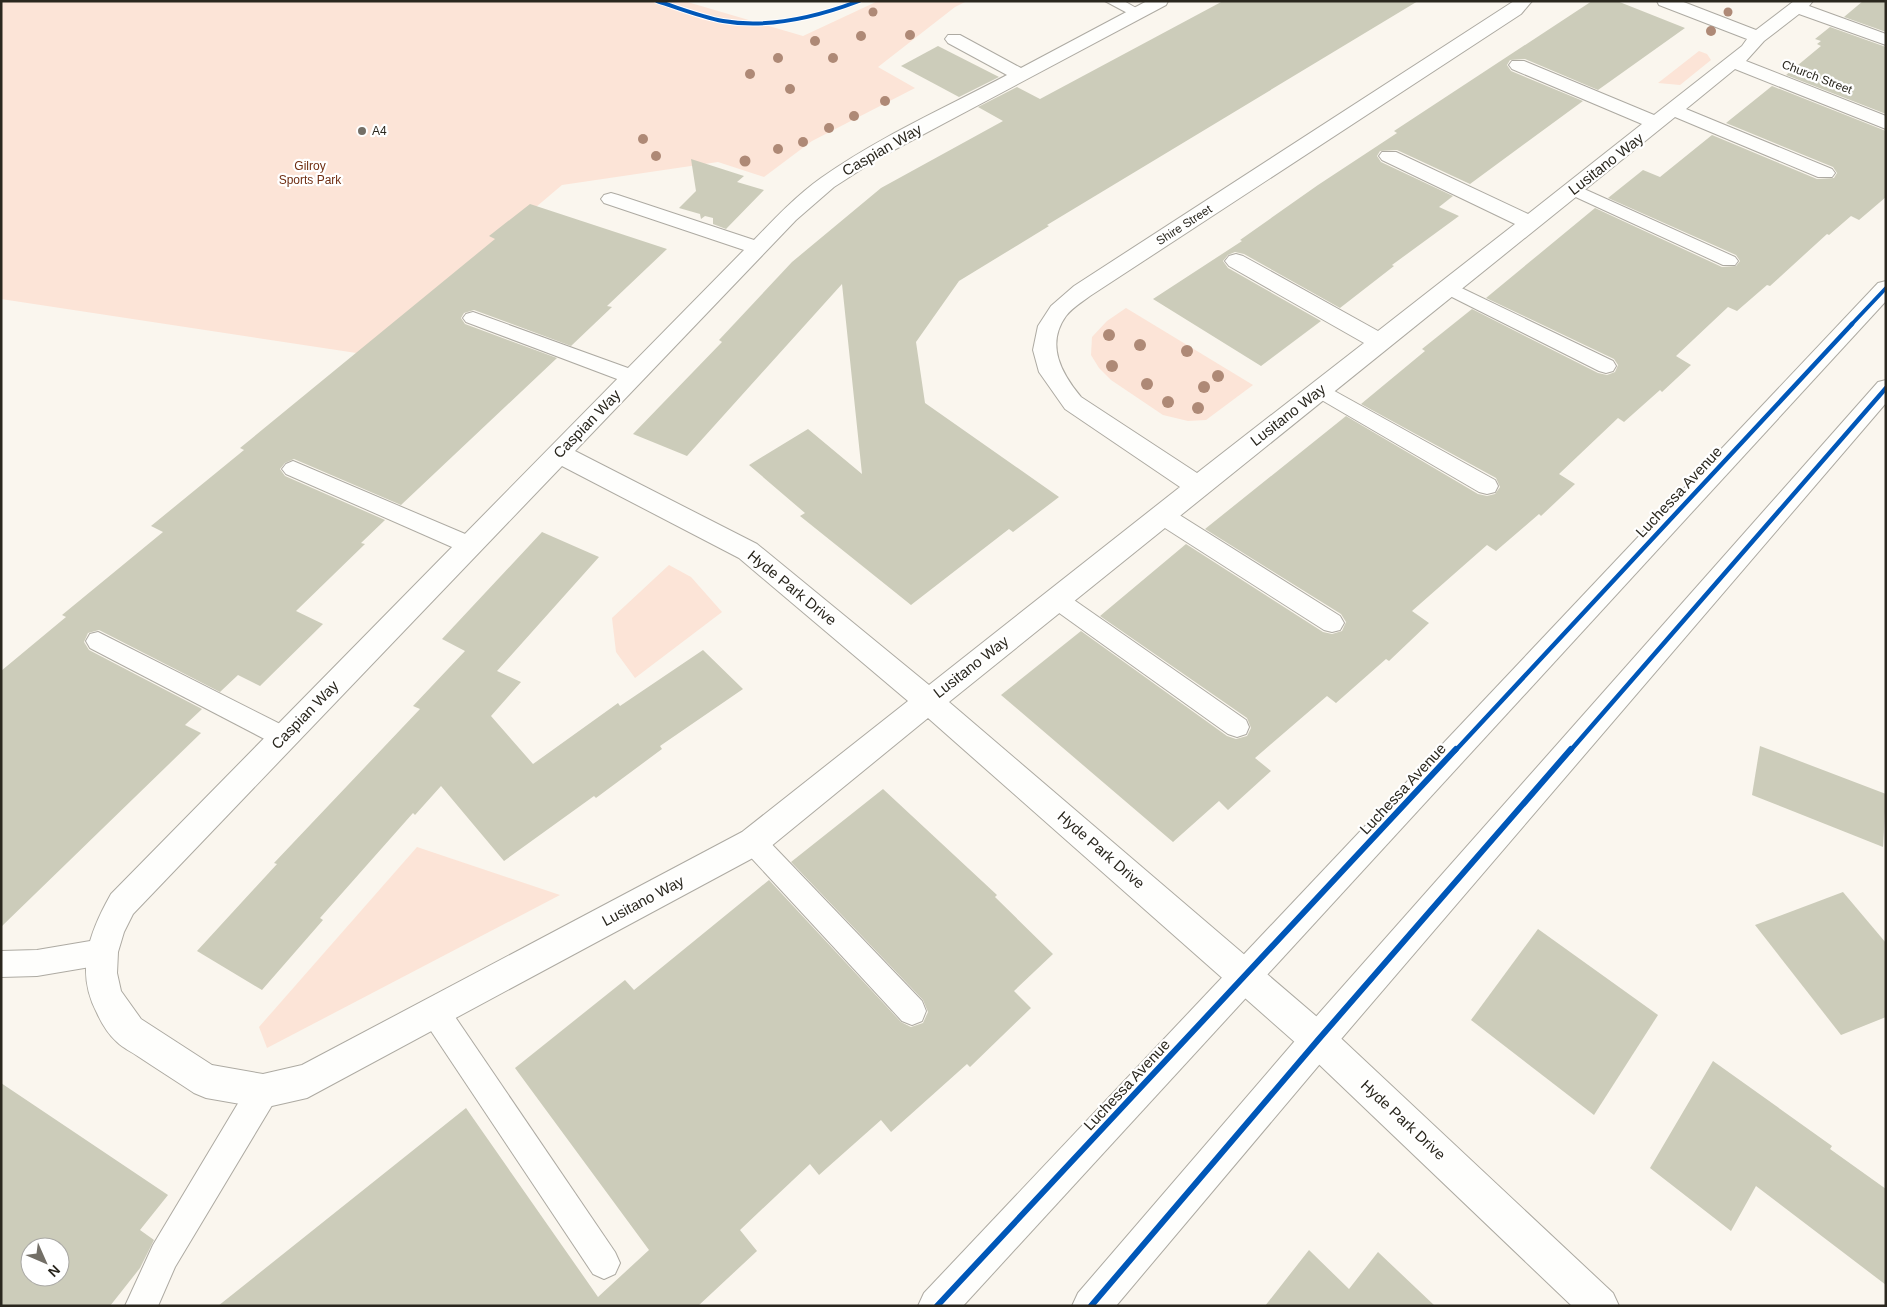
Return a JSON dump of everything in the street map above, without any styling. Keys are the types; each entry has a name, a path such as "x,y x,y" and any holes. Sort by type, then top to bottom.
{"street":[{"name":"Caspian Way","path":"102,952 109,928 122,904 558,453 808,199 848,168 1160,1"},
{"name":"Shire Street","path":"1198,486 1073,403 1057,386 1047,367 1043,352 1044,337 1056,313 1082,291 1515,10 1524,1"},
{"path":"1666,1 1746,50 1886,123"},
{"name":"Lusitano Way","path":"102,952 101,972 105,995 115,1014 129,1031 206,1080 263,1091 307,1081 753,842 928,700 1665,117 1801,4"},
{"path":"1801,4 1886,40"},
{"path":"954,40 1021,75"},
{"name":"Church Street","path":"1746,50 1877,100"},
{"path":"1518,65 1825,173"},
{"path":"1389,156 1530,223"},
{"path":"611,199 758,248"},
{"path":"1236,261 1380,342"},
{"name":"Luchessa Avenue","path":"937,1306 1886,288"},
{"path":"1091,1306 1318,1040 1886,388"},
{"name":"Hyde Park Drive","path":"558,453 748,551 928,700 1246,976 1318,1040 1600,1306"}],"lane":[{"path":"1112,1 1138,13"},
{"path":"1573,189 1729,261"},
{"path":"1449,288 1606,366"},
{"path":"473,318 632,377"},
{"path":"1320,390 1487,486"},
{"path":"293,469 469,545"},
{"path":"1162,515 1332,622"},
{"path":"1056,599 1236,728"},
{"path":"98,641 283,737"},
{"path":"753,842 912,1011"},
{"path":"1,964 37,963 102,952"},
{"path":"435,1012 604,1262"},
{"path":"141,1306 164,1256 263,1091"}],"green space":[{"name":"Gilroy Sports Park","path":"1,1 684,1 803,36 878,1 967,1 955,7 878,67 915,88 812,141 764,177 718,162 562,185 363,354 1,299"},
{"path":"1699,51 1707,54 1711,60 1680,85 1658,83"},
{"path":"1126,308 1253,385 1206,420 1188,421 1163,415 1111,380 1099,368 1091,355 1092,337 1107,321"},
{"path":"669,565 691,577 722,612 635,678 616,652 612,618"},
{"path":"417,847 560,895 267,1048 259,1027"}],"building":[{"path":"1223,1 1418,1 1047,225 1049,226 959,281 916,342 925,403 1059,497 1013,532 1009,529 911,605 800,516 805,513 749,465 808,429 862,474 842,284 687,456 633,434 722,342 719,340 792,262 881,188 1003,121 978,107 1017,87 1040,99"},
{"path":"1592,1 1617,1 1685,28 1598,90 1525,59 1510,60 1507,65 1511,71 1583,101 1470,184 1397,150 1380,151 1377,156 1381,162 1453,196 1439,207 1459,216 1392,265 1394,266 1340,308 1244,254 1235,252 1228,255 1223,261 1228,268 1321,321 1261,366 1153,299 1242,241 1240,240 1318,185 1397,133 1394,131"},
{"path":"1863,1 1886,1 1886,32 1844,17"},
{"path":"1830,27 1886,47 1886,114 1786,75 1821,46 1817,44 1821,41 1815,39"},
{"path":"938,46 999,77 959,97 901,66"},
{"path":"1772,86 1886,131 1886,197 1859,220 1851,216 1829,235 1827,234 1770,286 1767,285 1737,311 1728,307 1676,356 1691,365 1662,392 1660,390 1624,422 1618,418 1559,474 1575,484 1541,516 1539,514 1496,551 1487,545 1412,611 1429,623 1389,661 1386,659 1336,703 1327,696 1255,758 1271,771 1228,810 1219,801 1173,842 1001,695 1081,631 1227,736 1236,739 1247,736 1251,728 1247,718 1100,616 1186,544 1323,632 1332,634 1342,631 1346,622 1341,614 1205,529 1346,416 1478,494 1487,496 1495,494 1500,487 1496,478 1361,404 1425,351 1422,349 1472,309 1598,373 1607,375 1615,372 1618,365 1614,359 1486,298 1595,208 1722,267 1736,266 1740,261 1736,255 1608,198 1643,170 1660,177 1712,135 1817,179 1834,178 1837,173 1833,167 1726,123"},
{"path":"691,159 744,176 737,182 764,190 726,229 713,224 713,218 705,216 701,219 700,214 679,208 696,191"},
{"path":"530,204 667,249 607,306 612,307 571,346 474,310 464,313 461,318 465,324 557,358 401,505 294,459 285,463 280,469 285,476 385,520 361,543 365,544 296,611 323,624 260,686 238,675 220,692 99,630 88,633 84,642 89,650 202,709 185,725 201,733 1,927 1,671 66,617 62,615 163,532 151,526 244,450 240,448 495,239 489,236"},
{"path":"542,532 599,557 497,671 521,682 491,716 533,764 618,703 620,706 703,650 743,689 660,746 662,749 596,798 594,796 504,861 441,786 415,815 413,813 320,918 323,920 262,990 197,951 277,864 274,863 420,709 413,706 465,651 442,639"},
{"path":"1760,746 1886,794 1883,847 1752,795"},
{"path":"883,789 997,895 995,897 1053,954 1014,991 1031,1008 970,1067 967,1064 891,1132 881,1120 819,1175 810,1164 740,1230 757,1251 698,1306 218,1306 466,1108 598,1297 649,1250 515,1068 625,980 634,990 769,880 901,1022 911,1027 923,1023 928,1012 923,1000 791,862"},
{"path":"1843,892 1886,943 1886,1017 1841,1035 1755,925"},
{"path":"1538,929 1658,1015 1594,1115 1471,1020"},
{"path":"1713,1061 1832,1146 1830,1149 1886,1189 1886,1285 1756,1186 1731,1231 1650,1168"},
{"path":"1,1083 168,1195 140,1230 154,1240 140,1268 110,1306 1,1306"},
{"path":"1309,1250 1349,1289 1378,1252 1435,1306 1265,1306"}],"cycle path":[{"path":"657,1 713,18 747,23 780,22 813,16 859,1"},
{"path":"937,1306 1886,288"},
{"path":"1091,1306 1318,1040 1886,388"}],"place":[{"name":"A4","path":"362,131"}]}
